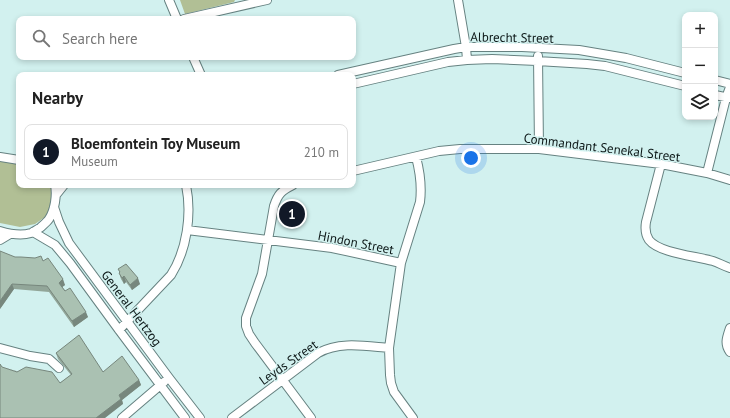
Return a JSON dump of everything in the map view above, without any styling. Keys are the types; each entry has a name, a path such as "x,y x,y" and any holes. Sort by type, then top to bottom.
{"street":[{"path":"169,0 176,16"},
{"path":"195,16 245,2 267,0"},
{"path":"458,0 467,60"},
{"name":"Albrecht Street","path":"351,72 466,47 522,47 579,50 682,71"},
{"path":"538,48 539,149"},
{"name":"Albrecht Street","path":"356,83 448,62 492,59 605,66 682,85"},
{"path":"194,60 200,72"},
{"path":"631,73 633,60"},
{"path":"707,173 728,98 730,85 718,81"},
{"path":"718,96 728,98"},
{"name":"Commandant Senekal Street","path":"356,170 439,151 460,149 539,149 661,164 707,173 730,180"},
{"path":"0,157 16,160"},
{"path":"413,418 394,392 390,375 389,348 401,263 420,202 420,170 416,157"},
{"path":"661,164 646,222 645,230 648,238 652,244 661,248 713,261 730,268"},
{"path":"0,231 10,234 24,234 33,232 49,219 54,207 55,188"},
{"path":"56,195 62,188"},
{"path":"119,330 172,275 177,267 187,230 189,196 187,188"},
{"path":"288,188 282,191 277,197 274,206 262,274 246,318 246,326 255,343 311,418"},
{"name":"General Hertzog","path":"54,207 69,243 200,418"},
{"name":"Hindon Street","path":"187,230 332,248 401,263"},
{"name":"General Hertzog","path":"33,232 55,245 70,263 185,418"},
{"path":"0,240 10,234"},
{"path":"730,328 726,338 730,352"},
{"name":"Leyds Street","path":"232,418 318,353 334,347 347,345 389,348"},
{"path":"0,348 30,356 49,359 59,368"},
{"path":"122,418 169,378"}],"green space":[{"path":"180,0 235,0 234,2 185,14"},
{"path":"0,157 16,160 16,188 54,188 54,200 48,215 35,224 20,227 0,223"}],"building":[{"path":"0,251 15,257 35,258 41,256 43,261 48,258 63,279 59,283 65,291 70,288 86,312 72,321 47,286 12,284 0,301"},
{"path":"126,264 138,278 130,285 124,276 122,278 118,269"},
{"path":"79,335 103,372 122,356 139,380 119,395 121,399 96,418 0,418 0,364 2,367 17,372 26,367 52,372 60,383 72,374 56,353"}],"place":[{"name":"Bloemfontein Toy Museum","path":"292,214"}]}
